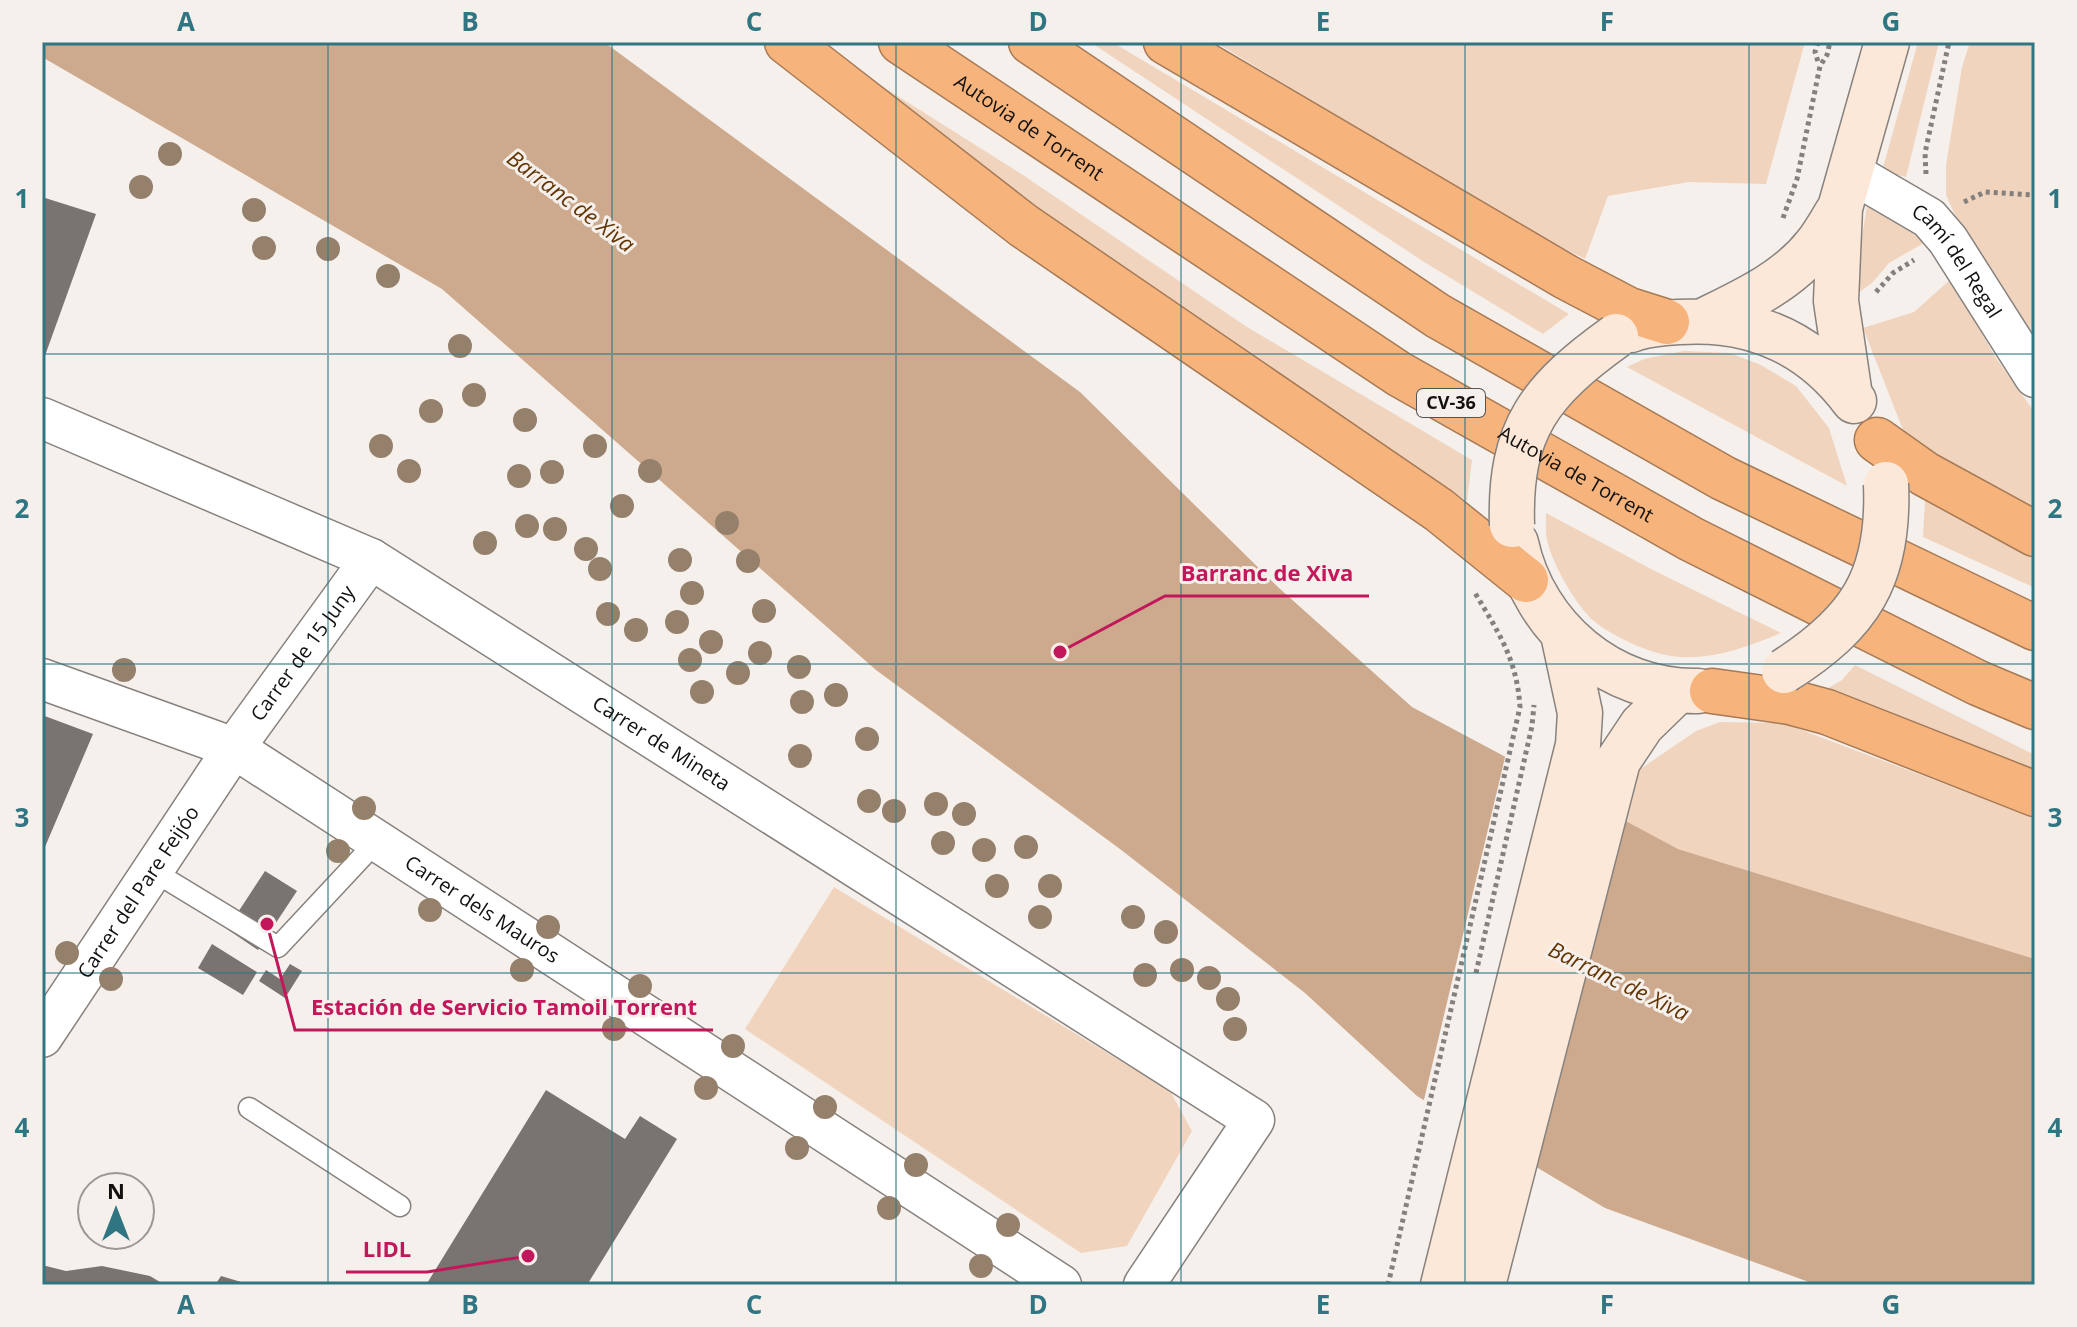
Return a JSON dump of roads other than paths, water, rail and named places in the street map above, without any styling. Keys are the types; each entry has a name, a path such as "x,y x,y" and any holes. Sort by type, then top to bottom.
{"highway":[{"path":"787,42 1024,226 1469,532 1526,580"},
{"name":"Autovia de Torrent","path":"901,42 1399,374 1691,539 1978,683 2035,707"},
{"path":"1031,42 1438,316 1723,478 2035,628"},
{"path":"1166,42 1566,277 1629,310 1686,321"},
{"path":"1877,440 1925,474 2035,534"},
{"path":"1694,691 1790,702 1827,712 2035,794"}],"main road":[{"path":"1850,396 1836,301 1846,191 1887,42"},
{"path":"1686,321 1759,329 1786,341 1830,372 1850,396 1877,440 1886,484 1887,509 1881,550 1864,596 1830,639 1784,671 1752,684 1694,691 1648,686 1611,670 1583,653 1548,616 1526,580 1512,525 1516,461 1526,428 1564,375 1616,336 1638,327 1686,321 1743,302 1796,266 1815,246 1846,191"},
{"path":"1467,1269 1578,745 1580,713 1563,634"},
{"path":"1467,1269 1618,761 1642,725 1694,691"}],"street":[{"name":"Camí del Regal","path":"1846,191 1939,229 2035,377"},
{"name":"Carrer de Mineta","path":"42,418 371,559 1254,1120 1144,1285"},
{"name":"Carrer de 15 Juny","path":"234,748 371,559"},
{"name":"Carrer dels Mauros","path":"42,679 234,748 1061,1285"},
{"name":"Carrer del Pare Feijóo","path":"42,1037 234,748"}],"lane":[{"path":"153,871 278,947 377,841"},
{"path":"249,1108 400,1206"}],"water":[{"path":"42,42 604,42 1080,392 1279,588 1412,707 1678,849 2035,959 2035,1285 1817,1285 1605,1208 1417,1096 1305,993 1120,849 876,670 442,289 42,57"}],"place":[{"name":"Barranc de Xiva","path":"1060,652"},
{"name":"Estación de Servicio Tamoil Torrent","path":"267,924"},
{"name":"LIDL","path":"528,1256"}]}
